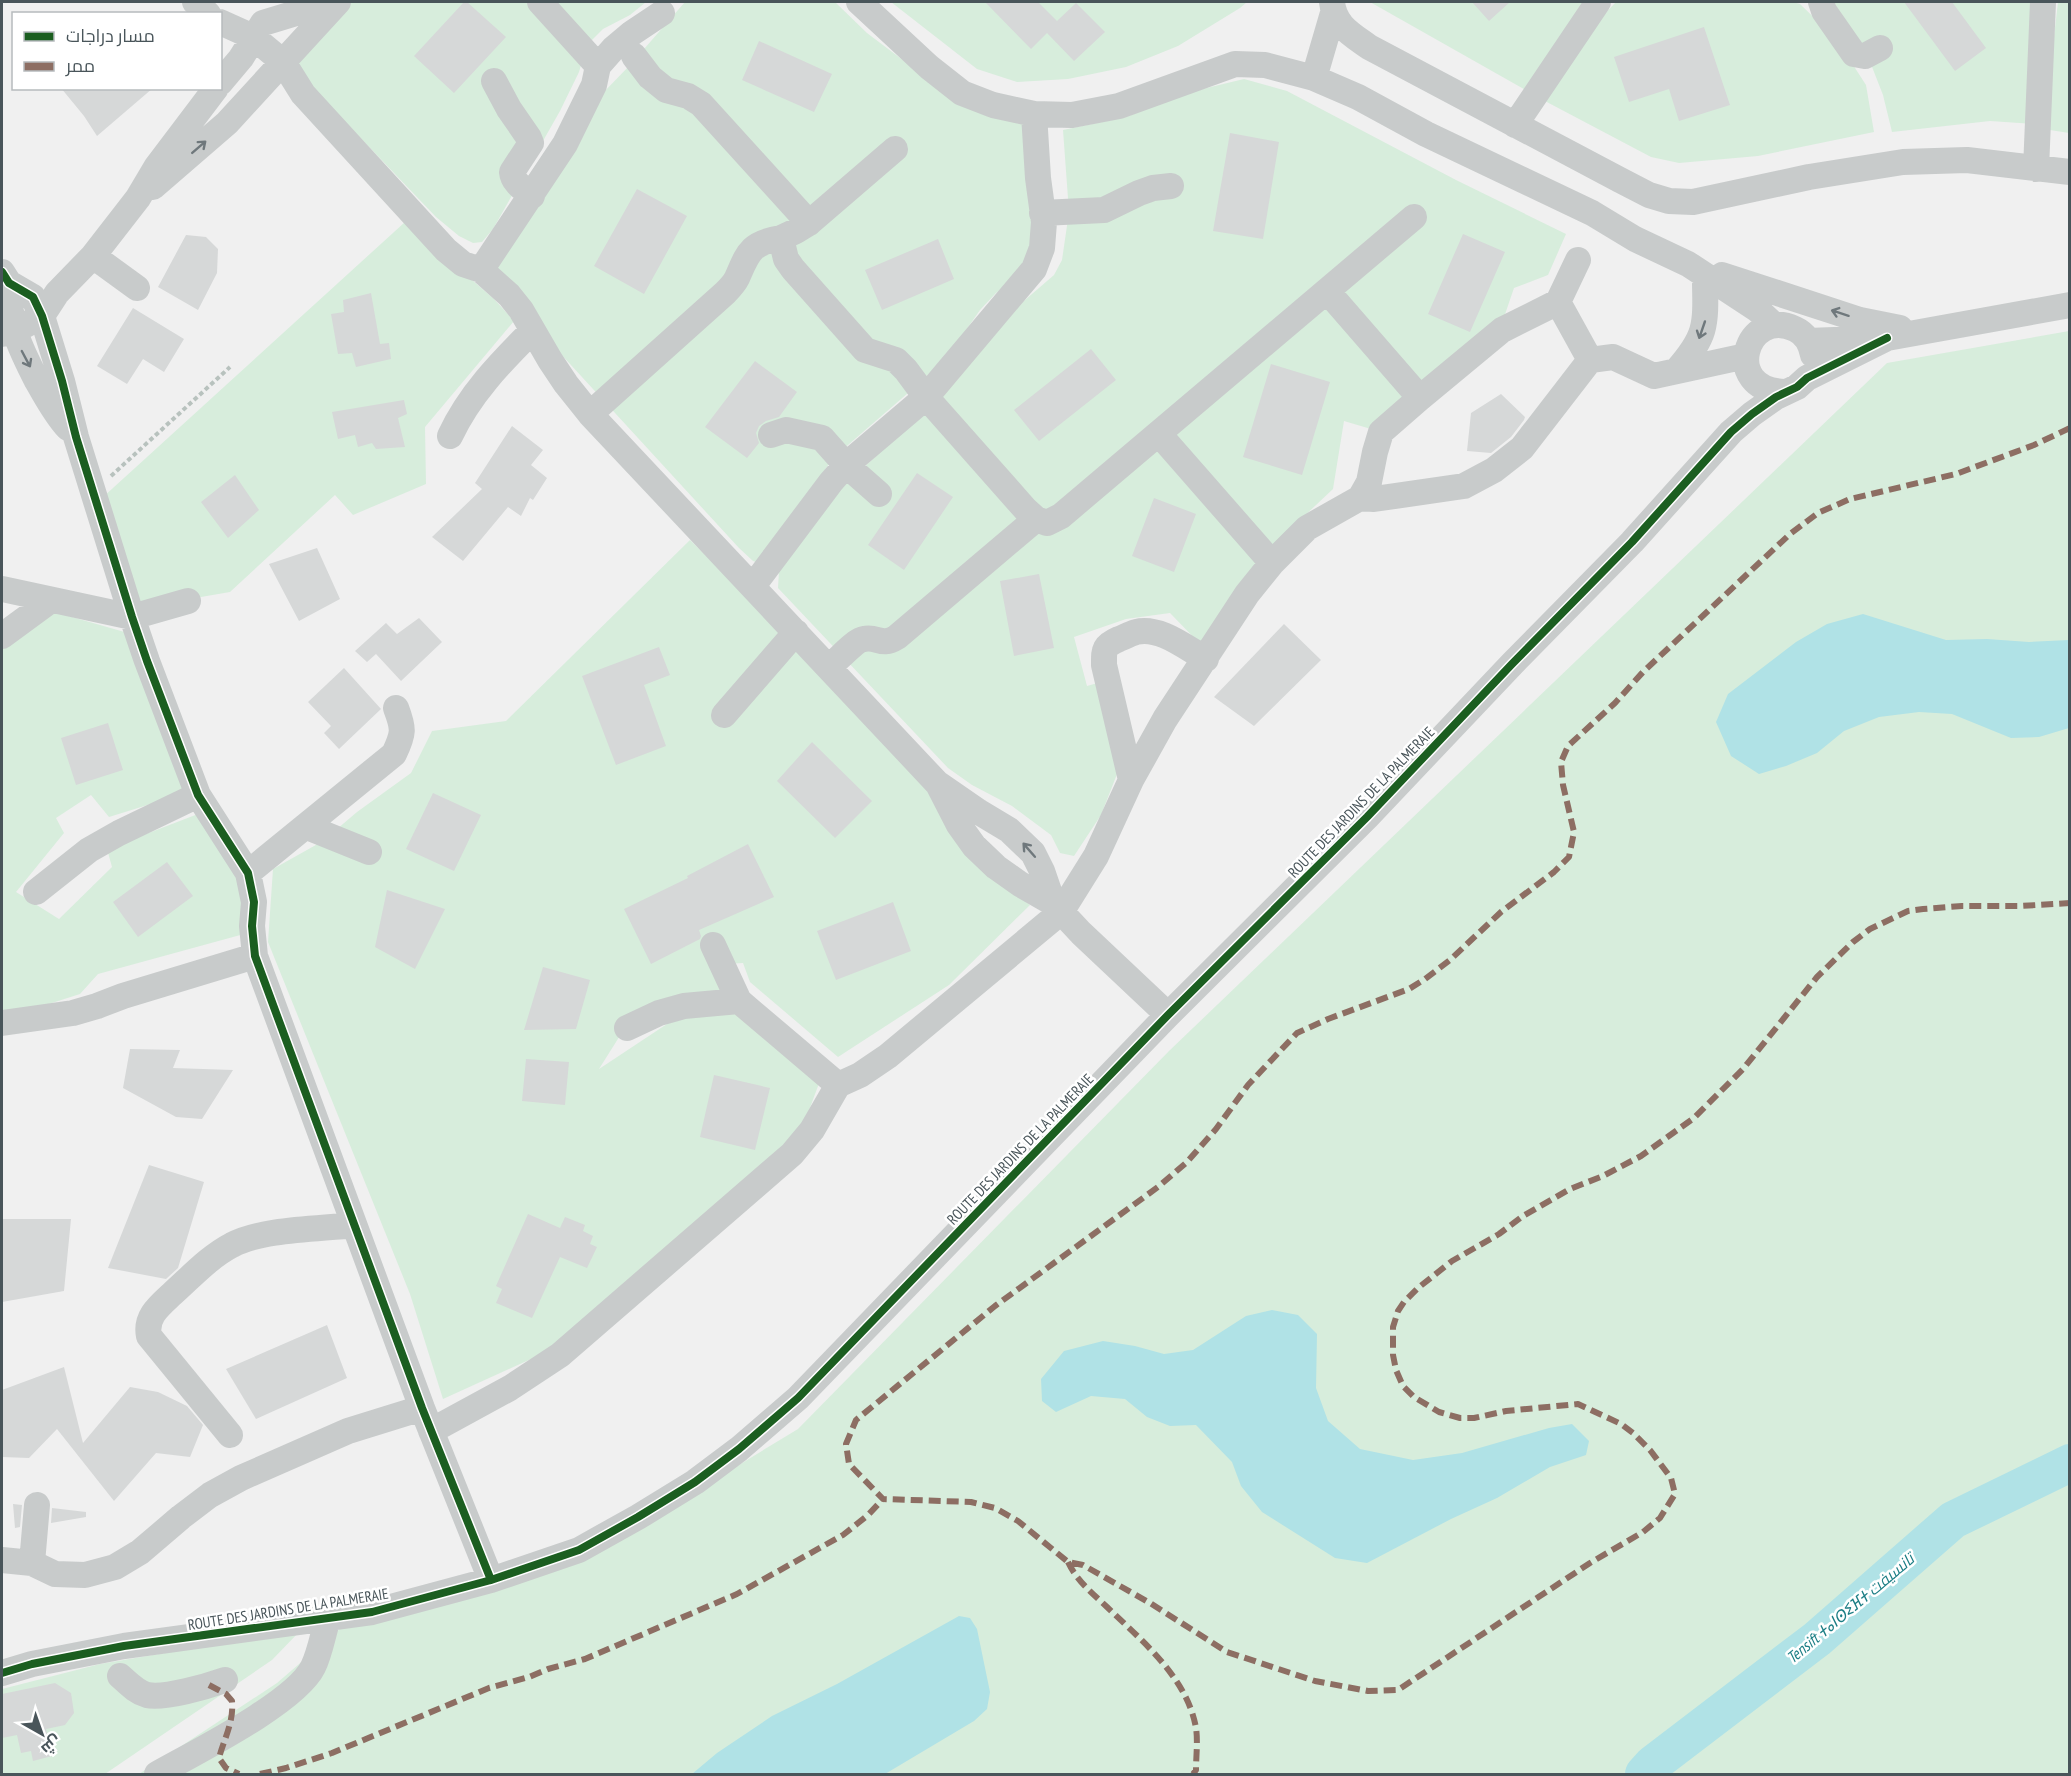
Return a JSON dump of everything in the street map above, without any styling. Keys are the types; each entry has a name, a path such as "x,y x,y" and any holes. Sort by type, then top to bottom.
{"street":[{"path":"222,28 255,30 332,2"},
{"path":"138,198 227,123 338,2"},
{"path":"540,2 596,76"},
{"path":"859,2 929,67 962,93 993,105 1034,114 1072,115 1119,106 1235,64 1265,66 1314,78 1358,97 1426,134 1583,209 1635,239 1688,264 1860,320 1917,333"},
{"path":"1515,125 1599,2"},
{"path":"1819,2 1854,54 1865,56 1880,48"},
{"path":"2037,169 2043,2"},
{"path":"596,76 618,71 634,56 667,7"},
{"path":"481,270 566,144 596,76 613,49 667,7"},
{"path":"1314,78 1333,7"},
{"path":"1333,7 1341,26 1369,47 1649,195 1669,201 1693,202 1809,177 1903,162 1967,160 2070,172"},
{"path":"222,22 255,30 284,62 303,94 446,250 463,264 481,270 509,295 521,310 566,384 590,414 937,783 1009,830 1033,853 1057,907"},
{"path":"255,30 267,81"},
{"path":"222,80 255,30"},
{"path":"634,56 650,77 666,90 688,96 701,104 809,223"},
{"path":"267,81 303,94"},
{"path":"494,81 531,143 512,172 518,185 532,196"},
{"path":"6,306 44,302 93,256 138,198 156,166 214,90"},
{"path":"753,586 846,465 926,397 1034,269 1042,248 1042,213 1034,114"},
{"path":"590,414 725,293 736,280 749,251 809,223 896,149"},
{"path":"1042,213 1104,210 1139,193 1153,188 1171,186"},
{"path":"781,238 786,259 793,269 865,350 896,360 1026,510 1036,519 1047,523 1061,516 1414,217"},
{"path":"93,256 137,288"},
{"path":"2,1560 32,1563 55,1574 85,1575 115,1567 140,1552 210,1495 241,1478 348,1431 427,1419 510,1388 560,1355 792,1154 812,1130 838,1085 860,1075 888,1056 1057,907 1096,856 1131,780 1165,719 1247,594 1272,563 1307,528 1360,498 1369,482 1381,432 1502,330 1557,302 1578,260"},
{"path":"1688,264 1705,284 1730,304 1739,315 1749,358 1760,387 1772,392 1785,392"},
{"path":"1688,264 1758,310 1774,326"},
{"path":"1677,370 1692,353 1701,337 1706,319 1705,284"},
{"path":"1327,291 1420,398"},
{"path":"6,306 44,302"},
{"path":"44,302 76,437 132,618 198,795 248,873 254,902 252,926 255,956 427,1419 491,1580"},
{"path":"1557,302 1590,360"},
{"name":"ROUTE DES JARDINS DE LA PALMERAIE","path":"1808,340 1887,338 2070,305"},
{"path":"6,306 18,344 56,414 76,437"},
{"path":"1749,358 1761,330 1774,326 1787,326 1799,331 1808,340 1813,353 1813,366 1807,378"},
{"path":"450,436 460,415 477,391 501,362 532,331"},
{"name":"ROUTE DES JARDINS DE LA PALMERAIE","path":"2,1673 124,1647 372,1612 491,1580 579,1550 639,1518 695,1482 739,1449 798,1398 1168,1015 1367,817 1632,542 1731,432 1752,414 1785,392 1797,387 1807,378 1887,338"},
{"path":"1360,498 1374,499 1464,486 1494,470 1522,448 1590,360 1613,357 1654,376 1749,358"},
{"name":"ROUTE DES JARDINS DE LA PALMERAIE","path":"1731,432 1741,399 1749,358"},
{"path":"771,435 786,430 822,438 846,465 879,494"},
{"path":"1159,434 1272,563"},
{"path":"829,667 864,638 885,643 897,637 1036,519"},
{"path":"2,589 132,618 188,602"},
{"path":"2,636 51,600"},
{"path":"1131,780 1104,665 1106,647 1137,632 1151,631 1167,637 1206,659"},
{"path":"724,715 796,632"},
{"path":"248,873 394,754 401,739 403,727 396,708"},
{"path":"937,783 959,825 974,846 996,867 1057,907 1168,1015"},
{"path":"36,892 89,849 198,795"},
{"path":"307,827 369,852"},
{"path":"713,945 739,1001 838,1085"},
{"path":"2,1023 73,1013 255,956"},
{"path":"627,1028 659,1013 684,1006 739,1001"},
{"path":"230,1435 149,1336 147,1326 151,1316 208,1261 232,1245 254,1236 354,1225"},
{"path":"32,1563 37,1505"},
{"path":"157,1774 266,1711 296,1686 312,1668 328,1618"},
{"path":"120,1676 124,1647"},
{"path":"90,1653 133,1688 147,1695 162,1695 225,1680"}],"path":[{"path":"93,492 230,367"}],"green space":[{"path":"348,2 646,2 630,15 603,29 587,45 579,72 560,111 493,229 482,242 473,243 459,236 436,217 329,105 293,72 300,50"},
{"path":"685,2 835,2 867,33 920,73 1030,118 1039,222 1030,266 996,293 980,310 948,356 833,458 761,564 753,561 739,548 559,352 494,266 601,95"},
{"path":"891,2 1247,2 1178,46 1126,67 1068,79 1017,82 977,69"},
{"path":"1370,2 1590,2 1531,93"},
{"path":"1616,2 1793,2 1800,4 1837,40 1866,85 1874,132 1758,156 1679,163 1651,157 1543,100 1596,23"},
{"path":"1833,2 2038,2 2034,124 1990,121 1892,132 1883,95 1867,54"},
{"path":"2058,2 2069,2 2069,133 2050,130 2051,63"},
{"path":"1244,79 1287,91 1456,180 1566,234 1548,275 1514,288 1501,326 1381,432 1344,421 1333,489 1264,554 1202,646 1170,613 1126,619 1074,637 1087,686 1101,682 1119,769 1101,815 1074,856 1060,853 1051,835 1012,806 972,785 948,768 778,588 779,571 827,502 958,379 978,348 1003,319 1054,275 1062,260 1069,212 1063,130 1126,117 1190,92"},
{"path":"405,222 494,299 514,321 425,427 426,484 353,515 335,495 230,592 137,608 102,498"},
{"path":"2069,331 2069,1774 139,1774 277,1683 342,1627 579,1562 798,1429 1169,1051 1887,363"},
{"path":"690,540 797,645 938,796 990,874 1030,905 949,985 838,1057 750,982 743,963 710,965 725,996 633,1015 599,1069 676,1018 736,1005 821,1078 798,1140 553,1349 443,1399 410,1294 268,942 273,869 323,841 357,812 411,773 432,731 506,721"},
{"path":"51,611 128,633 186,793 109,817 91,795 56,818 64,833 16,892 59,919 112,867 107,849 198,814 244,878 244,934 98,974 80,994 30,1010 2,1010 2,646"},
{"path":"301,1630 272,1660 105,1774 2,1774 2,1689 100,1664"}],"water":[{"path":"1863,614 1946,640 1987,639 2029,642 2069,640 2069,728 2039,737 2011,738 1952,714 1919,712 1879,717 1844,731 1817,753 1759,774 1731,756 1716,722 1728,694 1796,642 1827,624"},
{"path":"1272,1310 1298,1315 1317,1334 1316,1388 1328,1421 1360,1449 1413,1460 1462,1453 1549,1428 1572,1424 1589,1441 1586,1455 1550,1467 1497,1498 1367,1563 1335,1558 1262,1512 1241,1486 1232,1462 1196,1425 1170,1426 1147,1417 1125,1399 1091,1396 1056,1412 1042,1401 1041,1379 1064,1351 1103,1341 1164,1354 1193,1350 1246,1316"},
{"path":"959,1616 970,1618 977,1629 990,1692 987,1709 974,1721 885,1774 692,1774 717,1753 772,1716 837,1684"}],"building":[{"path":"464,2 467,2 506,37 454,93 414,56"},
{"path":"985,2 1038,2 1057,21 1076,3 1105,32 1074,61 1047,33 1031,49"},
{"path":"1472,2 1510,2 1489,21"},
{"path":"1904,2 1952,2 1986,48 1955,71"},
{"path":"1704,27 1730,105 1679,121 1669,89 1629,102 1614,57"},
{"path":"759,41 832,74 814,112 742,80"},
{"path":"63,90 151,90 97,136"},
{"path":"1230,133 1279,142 1263,239 1213,231"},
{"path":"637,189 687,216 644,294 594,266"},
{"path":"1463,234 1505,252 1470,332 1428,314"},
{"path":"186,235 206,237 218,249 217,273 198,310 158,287"},
{"path":"938,239 954,279 882,310 865,270"},
{"path":"371,293 380,344 389,343 391,359 356,367 352,353 338,354 331,314 344,312 343,300"},
{"path":"133,308 184,339 164,372 143,359 127,384 97,366"},
{"path":"1091,349 1116,380 1039,441 1014,410"},
{"path":"755,361 797,392 779,417 759,426 756,433 759,443 747,458 705,427"},
{"path":"1271,364 1330,382 1302,475 1243,457"},
{"path":"1501,394 1525,417 1524,420 1511,437 1491,453 1467,451 1471,413"},
{"path":"404,400 407,414 398,418 405,447 376,449 372,443 358,447 355,435 338,439 332,412"},
{"path":"512,426 543,450 531,465 547,478 533,500 530,498 521,516 508,507 463,561 432,537 482,489 475,483"},
{"path":"917,473 953,497 904,570 868,545"},
{"path":"235,475 259,510 228,538 201,502"},
{"path":"1154,498 1196,514 1174,572 1132,556"},
{"path":"317,548 340,599 299,621 269,564"},
{"path":"1039,574 1054,648 1014,656 1000,581"},
{"path":"419,618 442,642 401,681 376,654 367,662 355,651 386,623 397,634"},
{"path":"1284,624 1321,660 1254,726 1214,697"},
{"path":"659,647 670,675 644,685 666,746 616,765 582,676"},
{"path":"344,668 381,709 339,749 324,733 331,726 308,702"},
{"path":"108,723 123,770 76,785 61,738"},
{"path":"812,742 872,801 835,838 777,781"},
{"path":"433,793 481,815 454,871 406,849"},
{"path":"748,844 774,897 699,930 700,939 651,964 624,909 688,878 687,876"},
{"path":"167,862 193,896 138,937 113,902"},
{"path":"387,890 445,909 415,969 375,947"},
{"path":"893,902 911,951 836,980 817,931"},
{"path":"543,967 590,980 576,1029 524,1030"},
{"path":"130,1049 180,1050 173,1068 233,1070 202,1119 176,1117 123,1088"},
{"path":"526,1059 569,1062 565,1105 522,1101"},
{"path":"714,1075 770,1088 755,1150 700,1137"},
{"path":"149,1165 204,1182 178,1268 166,1279 108,1268"},
{"path":"528,1214 560,1228 565,1217 585,1225 583,1231 593,1236 590,1244 597,1247 587,1268 560,1257 532,1318 496,1303 502,1289 496,1286"},
{"path":"2,1219 71,1219 64,1291 2,1302"},
{"path":"327,1325 347,1378 256,1419 226,1369"},
{"path":"64,1367 83,1443 130,1387 158,1392 187,1406 203,1425 190,1457 156,1453 114,1501 57,1429 29,1458 2,1457 2,1390"},
{"path":"13,1504 22,1505 20,1527 15,1528"},
{"path":"52,1508 86,1512 86,1517 51,1523"},
{"path":"55,1683 71,1693 74,1713 65,1725 46,1729 52,1756 33,1761 31,1751 21,1753 17,1735 2,1738 2,1694"}],"waterway":[{"name":"Tensift ⵜⴰⵏⵙⵉⴼⵜ تانسيفت","path":"1644,1774 1653,1764 1817,1639 1953,1520 2070,1463"}],"marked path":[{"path":"2070,428 2034,445 1956,474 1850,499 1818,513 1790,534 1568,746 1561,762 1563,785 1574,832 1569,857 1554,872 1501,912 1450,960 1425,979 1409,989 1297,1033 1248,1085 1216,1129 1186,1163 1158,1187 995,1306 856,1420 846,1444 849,1464 883,1499 971,1502 995,1508 1018,1521 1068,1562 1083,1565 1150,1603 1227,1652 1315,1681 1368,1691 1398,1690 1590,1563 1643,1532 1660,1518 1675,1494 1671,1478 1650,1450 1633,1433 1621,1424 1578,1404 1460,1418 1439,1412 1414,1397 1403,1386 1393,1355 1393,1327 1398,1311 1404,1302 1452,1261 1570,1189 1603,1176 1641,1156 1694,1118 1743,1069 1817,977 1870,929 1908,911 1923,909 2070,903"},
{"path":"260,1774 332,1753 489,1688 585,1659 737,1594 843,1535 868,1515 883,1499"},
{"path":"1068,1562 1085,1586 1161,1661 1183,1692 1196,1728 1196,1770 1193,1774"},
{"path":"209,1685 226,1694 232,1701 230,1723 219,1758 226,1768 239,1774"}],"cycle path":[{"path":"2,272 9,283 33,297 42,316 76,437 147,661 198,795 248,873 254,902 252,926 255,956 422,1408 491,1580"},
{"path":"2,1673 32,1664 124,1646 372,1612 491,1580 579,1550 695,1482 739,1449 798,1398 1168,1015 1367,817 1632,542 1731,432 1752,414 1776,397 1797,387 1807,378 1887,338"}]}
